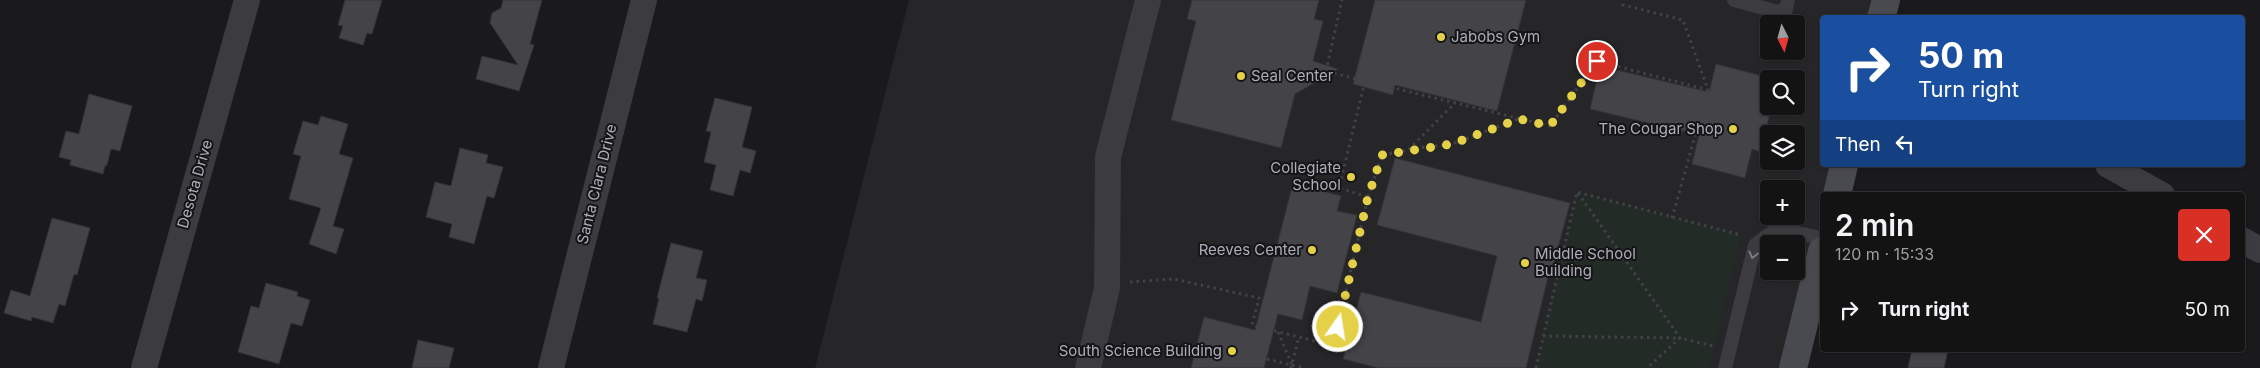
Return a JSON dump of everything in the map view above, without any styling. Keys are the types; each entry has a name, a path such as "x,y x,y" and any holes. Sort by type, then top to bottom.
{"street":[{"name":"Desota Drive","path":"144,368 247,0"},
{"name":"Santa Clara Drive","path":"551,368 644,0"},
{"path":"1088,368 1107,288 1108,157 1148,0"},
{"path":"1882,15 1886,0"},
{"path":"1838,192 1844,167"},
{"path":"2112,167 2157,192"},
{"path":"2245,242 2260,250"},
{"path":"1793,368 1820,259"}],"lane":[{"path":"1734,0 1778,12 1786,9 1788,0"},
{"path":"1725,368 1755,245 1776,229 1820,238"}],"path":[{"path":"1326,71 1342,0"},
{"path":"1624,0 1623,5 1683,20 1708,90 1672,218"},
{"path":"1305,66 1550,126 1597,61 1708,90"},
{"path":"1366,81 1339,188 1368,197"},
{"path":"1408,150 1455,103"},
{"path":"1130,282 1174,279 1258,298 1252,325 1333,346 1368,197 1382,155 1452,144 1519,119"},
{"path":"1577,192 1742,236 1739,245"},
{"path":"1536,368 1577,192"},
{"path":"1577,192 1680,338"},
{"path":"1130,273 1130,289"},
{"path":"1277,332 1292,367"},
{"path":"1544,336 1680,338 1714,346"},
{"path":"1292,367 1299,337"},
{"path":"1712,353 1716,337"},
{"path":"1647,368 1680,338"},
{"path":"1267,359 1292,367 1304,368"}],"shaded area":[{"name":"Collegiate School","path":"909,0 1884,0 1880,15 1820,15 1820,167 1840,167 1834,192 1820,192 1820,245 1789,368 815,368"},
{"path":"1577,192 1741,235 1709,368 1535,368"}],"building":[{"path":"345,0 382,0 372,34 367,33 363,45 339,38 343,26 338,25"},
{"path":"503,0 542,0 530,44 534,45 519,91 476,79 482,56 518,65 490,23 492,13 501,8"},
{"name":"Seal Center","path":"1192,0 1319,0 1314,19 1323,21 1313,61 1338,69 1295,94 1281,148 1171,120 1196,21 1187,19"},
{"name":"Jabobs Gym","path":"1375,0 1526,0 1497,111 1395,85 1393,95 1353,84"},
{"path":"1716,64 1760,75 1760,115 1769,115 1767,125 1760,125 1760,152 1752,149 1745,178 1692,164 1699,135 1590,109 1600,66 1709,92"},
{"path":"89,94 132,106 120,151 111,149 103,174 70,165 71,160 59,157 66,131 79,134"},
{"path":"715,98 752,107 742,147 756,151 750,173 740,170 733,196 710,190 716,165 704,162 711,132 706,131"},
{"path":"321,116 348,124 339,154 353,158 333,226 344,229 336,254 309,244 321,208 289,199 301,156 293,154 303,121 318,125"},
{"path":"460,148 488,155 486,163 503,167 494,198 487,196 474,244 449,237 452,224 426,217 435,182 451,186"},
{"name":"Middle School Building","path":"1395,158 1570,203 1552,270 1550,269 1526,368 1378,368 1343,359 1361,292 1481,322 1497,256 1377,225"},
{"name":"Reeves Center","path":"1293,183 1341,196 1337,211 1357,215 1337,293 1310,286 1302,320 1278,314 1264,368 1191,368 1204,317 1255,330"},
{"path":"52,218 90,228 77,275 74,274 65,306 59,304 53,323 32,317 31,321 4,313 11,290 30,296"},
{"path":"671,243 703,251 696,278 707,280 702,301 696,299 687,332 653,324 659,298 657,298"},
{"path":"266,283 298,292 297,296 310,300 302,326 291,323 279,364 238,352 251,306 259,308"},
{"path":"418,340 454,348 449,368 412,368"},
{"path":"1912,352 1948,352 1944,368 1908,368"}],"place":[{"name":"Jabobs Gym","path":"1441,37"},
{"name":"Seal Center","path":"1241,76"},
{"name":"The Cougar Shop","path":"1733,129"},
{"name":"Collegiate School","path":"1351,177"},
{"name":"Reeves Center","path":"1312,250"},
{"name":"Middle School Building","path":"1525,263"},
{"name":"South Science Building","path":"1232,351"}],"route":[{"path":"1338,327 1368,197 1382,155 1452,144 1519,119 1550,126 1597,61"}]}
